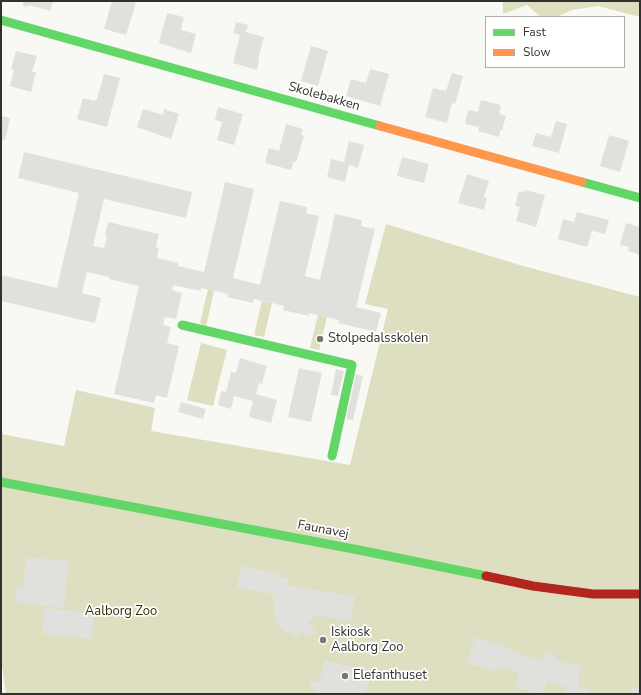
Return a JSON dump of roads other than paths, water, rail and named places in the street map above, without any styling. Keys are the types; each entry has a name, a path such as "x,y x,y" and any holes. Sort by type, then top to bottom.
{"street":[{"name":"Skolebakken","path":"1,20 640,198"},
{"path":"182,326 352,365 332,456"},
{"name":"Faunavej","path":"1,482 364,551 533,586 593,594 640,594"}],"place":[{"name":"Stolpedalsskolen","path":"320,339"},
{"name":"Iskiosk Aalborg Zoo","path":"323,640"},
{"name":"Elefanthuset","path":"345,676"}],"park label":[{"name":"Aalborg Zoo","path":"121,612"}]}
